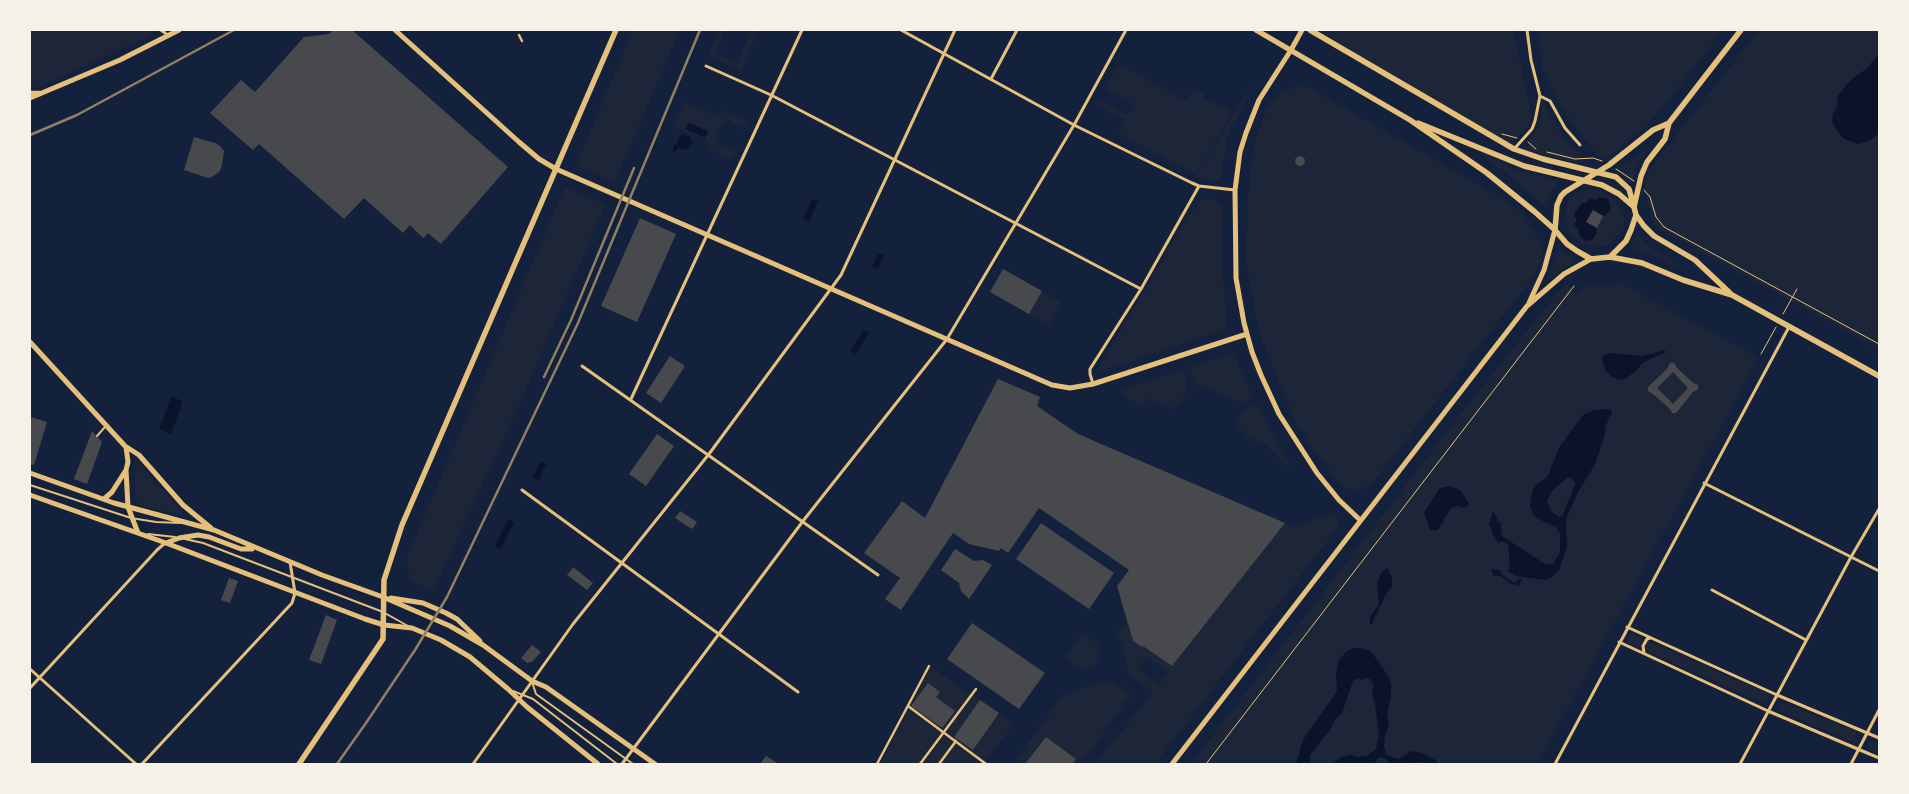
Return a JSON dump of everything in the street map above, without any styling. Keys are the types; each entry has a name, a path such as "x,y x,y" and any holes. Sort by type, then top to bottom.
{"main road":[{"path":"30,98 120,60 179,30"},
{"path":"395,30 519,142 539,159 556,169 1052,385 1070,388 1093,384 1247,334"},
{"path":"299,764 383,639 384,580 412,501 616,30"},
{"path":"1256,30 1410,120 1509,189 1555,230 1567,244 1591,259"},
{"path":"1302,30 1259,100 1240,152 1235,190 1236,278 1247,334 1261,375 1288,430 1317,473 1339,500 1360,520"},
{"path":"1310,30 1514,149 1543,159 1616,177 1629,189 1636,215 1644,226 1654,236 1694,260 1732,295"},
{"path":"1634,207 1641,176 1647,162 1665,139 1669,123 1741,30"},
{"path":"1410,120 1524,166 1611,189 1634,207"},
{"path":"1527,306 1544,270 1555,230 1556,209 1561,196 1570,188 1598,172 1653,130 1669,123"},
{"path":"1610,257 1626,241 1632,230 1636,215"},
{"path":"1172,764 1527,306 1564,274 1591,259 1610,257 1642,263 1683,280 1732,295 1879,376"},
{"path":"30,342 126,446 139,455 183,505 214,530"},
{"path":"126,446 128,507 139,534"},
{"path":"104,499 112,492 126,470"},
{"path":"30,473 128,507 214,530 254,549 383,597 450,626 483,645 532,681 546,687 655,764"},
{"path":"30,495 166,543 384,625 412,628 456,648 520,697 598,764"},
{"path":"166,543 179,538 198,535 209,537 241,549 254,549"},
{"path":"383,597 423,603 446,613 457,619 483,645"}],"street":[{"path":"161,30 169,36"},
{"path":"630,399 802,30"},
{"path":"901,30 1074,125 1199,186 1235,190"},
{"path":"473,764 520,697 620,564 708,454 841,275 955,30"},
{"path":"991,79 1017,30"},
{"path":"622,764 803,521 946,339 1074,125 1126,30"},
{"path":"1514,149 1532,129 1540,96 1526,30"},
{"path":"519,35 522,41"},
{"path":"706,66 772,96 1142,289"},
{"path":"30,93 41,93"},
{"path":"1540,96 1550,101 1562,124 1580,145"},
{"path":"1093,384 1090,369 1142,289 1199,186"},
{"path":"1555,764 1789,327"},
{"path":"582,366 878,575"},
{"path":"1704,483 1879,571"},
{"path":"522,490 620,564 798,692"},
{"path":"1740,764 1851,557 1879,509"},
{"path":"30,688 157,550 166,543"},
{"path":"142,764 292,603 295,592 290,562"},
{"path":"1712,590 1806,640"},
{"path":"1627,627 1777,695 1879,738"},
{"path":"1644,654 1643,646 1645,641 1651,638"},
{"path":"1619,642 1768,711 1879,758"},
{"path":"877,764 929,666"},
{"path":"30,669 136,764"},
{"path":"920,764 976,690"},
{"path":"908,706 986,764"},
{"path":"1850,764 1879,710"},
{"path":"939,764 956,741"}],"lane":[{"path":"97,436 107,426"},
{"path":"30,485 131,518 156,522 188,523"},
{"path":"139,534 179,538 203,543 383,612 412,628"},
{"path":"532,681 536,694 633,764"},
{"path":"520,697 533,699 617,764"}],"path":[{"path":"1206,764 1574,286"}],"shaded area":[{"path":"30,30 153,31 150,36 30,91"},
{"path":"633,30 680,30 614,183 576,165"},
{"path":"719,30 725,30 716,52 737,63 751,32 747,30 758,30 741,71 709,55"},
{"path":"1318,30 1513,30 1532,117 1527,127 1515,140 1511,143 1505,142"},
{"path":"1540,30 1723,30 1643,130 1603,158 1598,156 1578,131 1554,94 1543,71 1539,44"},
{"path":"1759,30 1879,30 1879,349 1659,229 1652,219 1645,189 1649,170"},
{"path":"1879,54 1879,133 1869,141 1858,144 1844,139 1837,131 1832,121 1833,113 1837,107 1838,96 1847,84 1865,70"},
{"path":"1118,64 1187,101 1194,88 1206,95 1204,98 1221,108 1223,106 1233,112 1197,172 1190,172 1118,133 1125,120 1096,105 1099,99 1128,115 1134,105 1105,89"},
{"path":"1256,78 1227,137 1219,179 1203,180 1195,177"},
{"path":"1299,86 1312,89 1510,203 1523,214 1540,242 1542,257 1534,276 1373,482 1367,487 1356,490 1348,489 1337,481 1296,422 1259,331 1246,261 1248,198 1253,148 1266,110 1280,92"},
{"path":"685,103 718,117 722,110 747,121 743,129 743,125 736,125 728,118 714,138 717,140 717,146 726,146 729,152 733,148 736,149 731,160 707,149 709,141 673,126","holes":["688,123 708,131 705,138 686,129"]},
{"path":"1544,105 1563,137 1580,154 1577,162 1534,153 1527,149 1530,139 1540,124 1542,106"},
{"path":"689,123 708,131 705,138 686,129"},
{"path":"682,135 689,136 692,140 692,145 686,150 679,148 674,153 672,151 675,144 677,145 678,138"},
{"path":"1650,146 1637,166 1633,183 1612,170 1636,157"},
{"path":"1480,152 1508,167 1559,181 1550,192 1545,206"},
{"path":"567,188 606,204 524,394 433,591 409,580 407,557 563,191"},
{"path":"1585,190 1597,190 1608,195 1614,199 1621,211 1625,221 1623,230 1608,246 1592,247 1585,245 1573,237 1567,227 1564,217 1567,203 1577,193"},
{"path":"1599,197 1608,199 1611,208 1603,216 1593,210 1597,233 1592,240 1585,241 1580,237 1578,229 1574,225 1577,220 1574,216 1575,212 1582,203 1586,203 1590,198 1595,200"},
{"path":"812,199 818,201 809,222 803,219"},
{"path":"1214,199 1223,209 1222,263 1227,329 1101,372 1098,371 1098,368 1190,214 1201,200"},
{"path":"1638,234 1650,247 1687,271 1630,247"},
{"path":"1559,249 1575,261 1552,276 1541,288 1552,269"},
{"path":"878,253 884,255 878,270 872,267"},
{"path":"1566,283 1575,296 1583,285 1601,287 1620,283 1759,358 1537,764 1191,764 1446,433"},
{"path":"1042,291 1061,302 1049,325 1029,314"},
{"path":"864,330 869,333 856,354 850,350"},
{"path":"1664,350 1666,352 1642,363 1637,370 1625,379 1620,380 1612,377 1606,371 1603,364 1602,357 1610,353 1643,356"},
{"path":"1231,353 1234,355 1253,398 1240,403 1196,383 1189,367"},
{"path":"1182,369 1188,385 1181,404 1178,403 1175,409 1147,398 1143,406 1125,398 1121,390"},
{"path":"171,397 183,401 171,434 159,429"},
{"path":"1256,404 1291,465 1287,467 1266,445 1245,436 1246,433 1236,428 1242,410"},
{"path":"1611,409 1612,412 1606,425 1604,438 1594,466 1578,492 1567,517 1567,547 1559,570 1551,578 1545,580 1516,576 1508,571 1510,568 1508,544 1501,541 1498,543 1489,525 1493,511 1498,518 1497,522 1500,521 1502,536 1545,564 1553,564 1560,552 1560,534 1556,527 1536,518 1532,512 1530,506 1532,492 1536,485 1547,477 1560,446 1583,415 1594,410","holes":["1568,477 1575,484 1564,512 1559,517 1551,511 1547,501 1553,490"]},
{"path":"135,458 183,515 143,507 135,501"},
{"path":"541,461 546,464 539,478 541,479 540,481 533,478"},
{"path":"1451,486 1461,491 1469,504 1466,508 1457,506 1452,508 1438,530 1430,530 1424,512 1440,488"},
{"path":"1333,513 1339,521 1337,528 1155,764 1095,764 1153,692 1130,675 1118,634 1127,621 1133,641 1172,666 1285,523 1292,527","holes":["1147,657 1168,672 1159,684 1138,669"]},
{"path":"508,519 514,522 501,549 495,546"},
{"path":"1388,568 1392,578 1392,587 1386,594 1372,624 1370,624 1370,617 1379,604 1377,584 1383,570"},
{"path":"1491,570 1500,570 1502,575 1515,583 1522,579 1519,586 1511,584 1500,576 1494,576"},
{"path":"1083,633 1097,643 1100,654 1093,667 1082,669 1065,659"},
{"path":"1631,633 1765,693 1768,697 1767,700 1764,703 1761,702 1628,643 1628,637"},
{"path":"1354,648 1371,651 1388,676 1391,684 1387,717 1389,726 1385,735 1384,745 1386,755 1398,759 1412,751 1419,752 1437,761 1438,764 1417,762 1392,764 1384,758 1378,758 1374,764 1332,764 1340,758 1349,755 1367,756 1376,749 1379,735 1372,693 1374,687 1371,680 1366,677 1363,680 1357,678 1353,681 1342,713 1310,755 1310,764 1296,764 1303,740 1337,691 1336,675 1338,661 1347,651"},
{"path":"931,667 1014,724 983,764 880,764"},
{"path":"1107,681 1113,682 1131,694 1081,764 1013,764 1063,695"},
{"path":"1781,702 1856,731 1855,741 1848,740 1781,711 1778,708"},
{"path":"1871,739 1879,742 1879,754 1868,748"}],"building":[{"path":"333,30 352,30 508,167 441,244 428,233 423,238 410,225 403,233 364,198 344,219 259,144 253,150 210,113 241,80 255,92 304,37 329,34"},
{"path":"194,137 215,143 224,151 220,171 212,177 208,178 184,170"},
{"path":"1298,156 1302,156 1305,161 1304,165 1298,166 1295,163 1295,159"},
{"path":"1593,210 1603,216 1597,228 1586,222"},
{"path":"640,218 676,234 637,322 601,306"},
{"path":"1003,269 1042,291 1029,314 990,292"},
{"path":"670,356 685,366 661,403 646,393"},
{"path":"1670,363 1674,363 1692,382 1698,385 1698,389 1693,392 1676,413 1672,413 1669,408 1648,391 1648,387 1667,369","holes":["1673,372 1688,388 1673,404 1657,388"]},
{"path":"998,379 1040,397 1037,406 1078,434 1285,523 1172,666 1133,641 1117,586 1129,570 1039,508 1008,553 1001,548 999,551 969,544 953,533 901,610 885,599 900,578 864,553 902,501 925,518"},
{"path":"31,417 47,422 34,465 30,464"},
{"path":"92,431 102,442 87,484 74,479"},
{"path":"657,434 674,446 646,486 629,474"},
{"path":"680,511 697,522 692,529 675,518"},
{"path":"1041,523 1114,573 1089,609 1016,559"},
{"path":"955,549 974,561 983,560 992,565 969,599 961,591 959,583 941,570"},
{"path":"573,567 593,583 587,590 567,575"},
{"path":"229,578 238,581 230,603 221,600"},
{"path":"326,615 337,620 321,664 309,660"},
{"path":"972,623 1045,673 1019,709 947,659"},
{"path":"532,645 541,652 532,662 527,663 521,658"},
{"path":"928,683 940,692 936,697 955,711 942,728 911,706"},
{"path":"980,700 999,713 973,750 954,737"},
{"path":"1046,737 1076,759 1072,764 1025,764"},
{"path":"766,756 779,764 760,764"}],"railway":[{"path":"30,135 77,115 234,30"},
{"path":"337,764 415,650 447,597 578,323 700,30"},
{"path":"544,377 571,320 634,168"}]}
